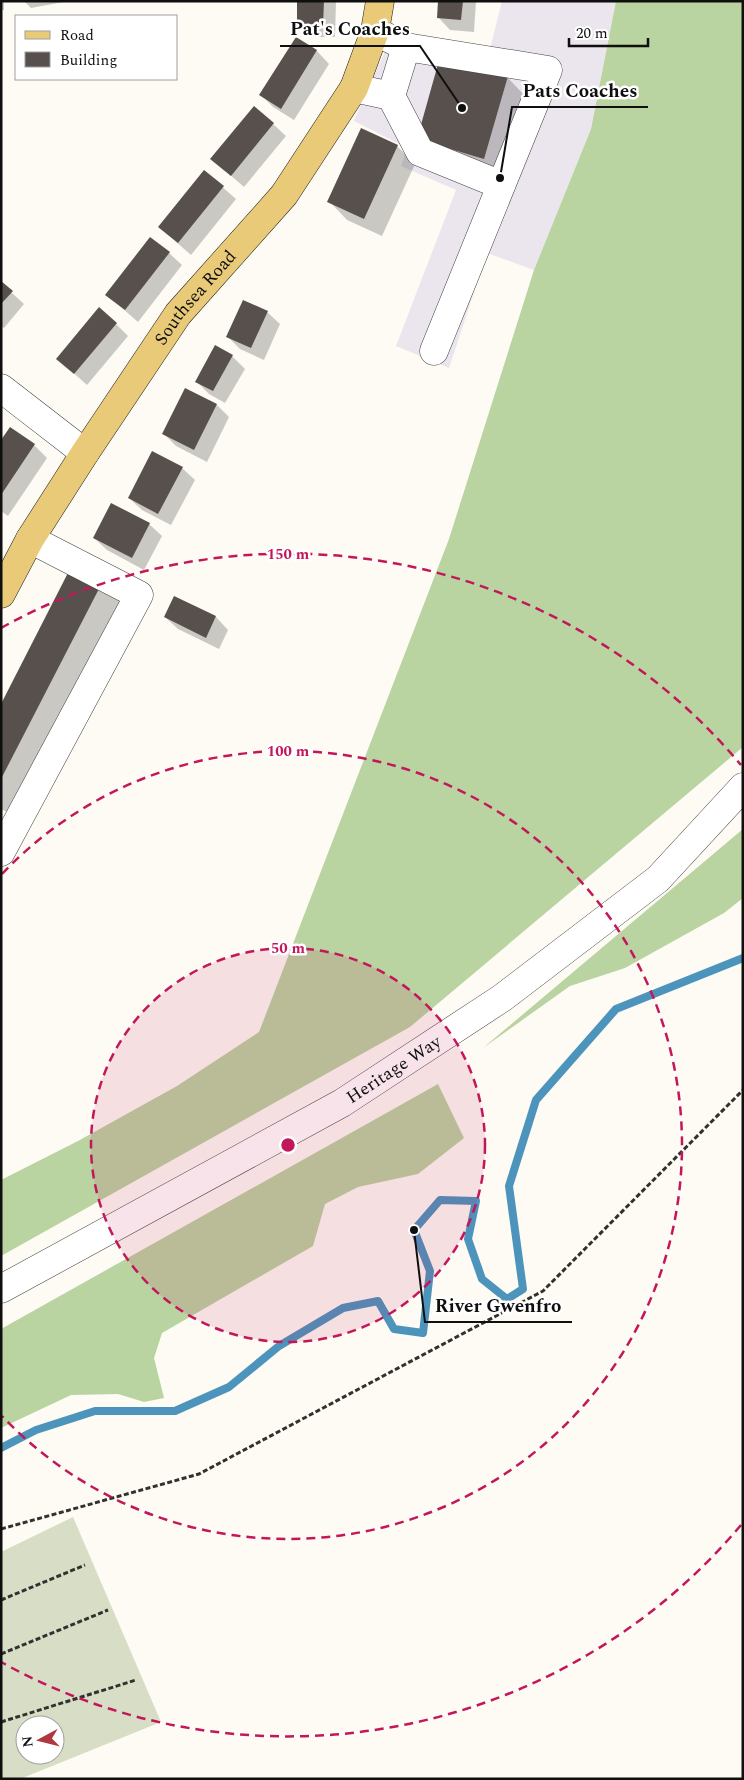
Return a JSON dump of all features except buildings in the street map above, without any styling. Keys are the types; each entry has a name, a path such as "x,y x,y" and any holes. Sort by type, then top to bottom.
{"main road":[{"name":"Southsea Road","path":"1,594 18,551 178,314 284,195 354,88 375,31 380,1"}],"street":[{"path":"375,31 406,47 548,70 434,351"},
{"path":"406,47 391,96 420,152 501,185"},
{"path":"354,88 391,96"},
{"path":"1,388 85,453"},
{"path":"1,852 139,595 18,551"},
{"name":"Heritage Way","path":"1,1289 342,1103 502,998 658,879 743,787"}],"path":[{"path":"1,1529 199,1474 544,1291 743,1090"},
{"path":"1,1600 85,1564"},
{"path":"1,1654 108,1610"},
{"path":"1,1722 136,1680"}],"shaded area":[{"path":"502,1 616,1 591,129 534,270 487,253 449,368 396,346 456,190 401,166 407,148 354,121 394,31 490,49"}],"green space":[{"path":"616,1 743,1 743,747 410,1027 1,1256 1,1180 78,1141 177,1086 259,1032 449,539 534,270 591,129"},
{"path":"743,829 743,898 724,913 625,968 570,986 483,1048"},
{"path":"438,1084 464,1138 418,1174 358,1187 325,1204 313,1246 162,1333 154,1358 164,1398 144,1402 118,1394 71,1395 1,1428 1,1329"},
{"path":"73,1517 161,1722 65,1761 65,1715 15,1715 15,1765 55,1765 20,1779 1,1779 1,1552"}],"waterway":[{"path":"1,1448 36,1430 95,1411 175,1411 229,1387 279,1346 343,1308 378,1301 394,1329 423,1333 430,1271 414,1230 440,1200 476,1201 468,1239 482,1279 507,1299 523,1289 509,1186 536,1100 616,1009 743,958"}],"place":[{"name":"Pat's Coaches","path":"462,108"},
{"name":"Pats Coaches","path":"500,178"},
{"name":"River Gwenfro","path":"414,1230"}]}
